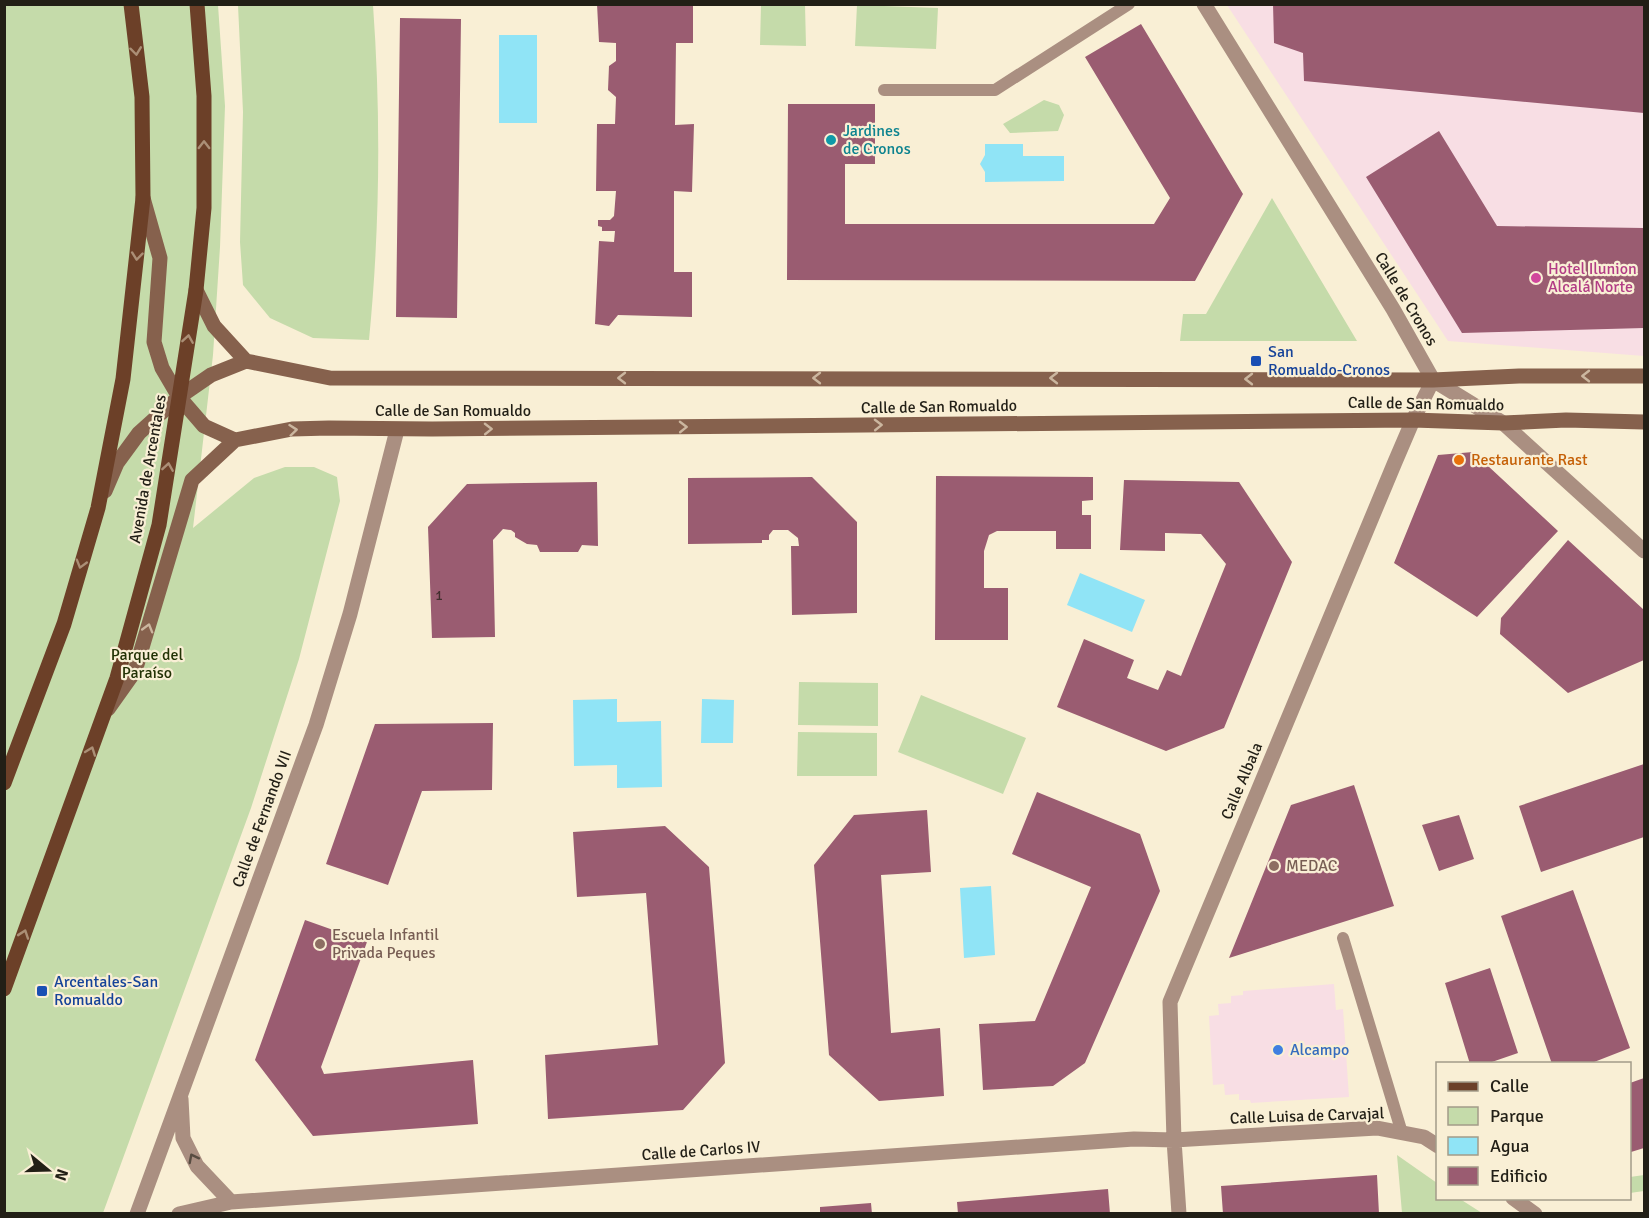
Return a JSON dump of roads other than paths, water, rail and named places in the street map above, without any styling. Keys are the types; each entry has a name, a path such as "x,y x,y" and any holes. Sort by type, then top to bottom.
{"main road":[{"path":"4,783 64,624 98,508 123,379 143,198 142,97 130,4"},
{"name":"Avenida de Arcentales","path":"4,989 117,678 159,525 196,290 204,208 204,107 197,4"},
{"path":"103,717 135,671 192,480 235,440 204,426 179,397 162,368 154,342 160,258 143,198"},
{"path":"98,508 117,463 139,433 179,397 211,375 246,361 214,326 196,290"},
{"name":"Calle de San Romualdo","path":"246,361 330,378 1433,380 1519,376 1644,376"},
{"name":"Calle de San Romualdo","path":"235,440 292,429 329,428 397,430 1413,420 1503,423 1566,420 1644,422"}],"street":[{"name":"Calle de Cronos","path":"1204,4 1393,309 1433,380 1503,423 1644,551"},
{"name":"Calle Albala","path":"1179,1214 1174,1140 1170,1002 1413,420 1433,380"},
{"name":"Calle de Fernando VII","path":"137,1214 316,724 350,614 397,430"},
{"path":"181,1091 183,1138 197,1166 231,1202"},
{"name":"Calle Luisa de Carvajal","path":"1174,1140 1377,1128 1424,1137 1436,1145"},
{"name":"Calle de Carlos IV","path":"179,1214 231,1202 1110,1141 1174,1140"},
{"path":"1516,1200 1535,1214"}],"lane":[{"path":"884,90 995,90 1129,4"},
{"path":"1343,938 1402,1133"}],"water":[{"path":"499,35 537,35 537,123 499,123"},
{"path":"985,144 1023,144 1023,156 1064,156 1064,181 985,182 985,172 980,164 985,155"},
{"path":"1080,573 1145,600 1132,632 1067,605"},
{"path":"617,699 617,722 661,721 662,787 617,788 617,765 574,766 573,700"},
{"path":"702,699 734,700 733,743 701,743"},
{"path":"991,886 995,955 964,958 960,888"}],"place":[{"name":"Jardines de Cronos","path":"831,140"},
{"name":"Hotel Ilunion Alcalá Norte","path":"1536,278"},
{"name":"San Romualdo-Cronos","path":"1256,361"},
{"name":"Restaurante Rast","path":"1459,460"},
{"name":"MEDAC","path":"1274,866"},
{"name":"Escuela Infantil Privada Peques","path":"320,944"},
{"name":"Arcentales-San Romualdo","path":"42,991"},
{"name":"Alcampo","path":"1278,1050"}],"park label":[{"name":"Parque del Paraíso","path":"147,664"}]}
